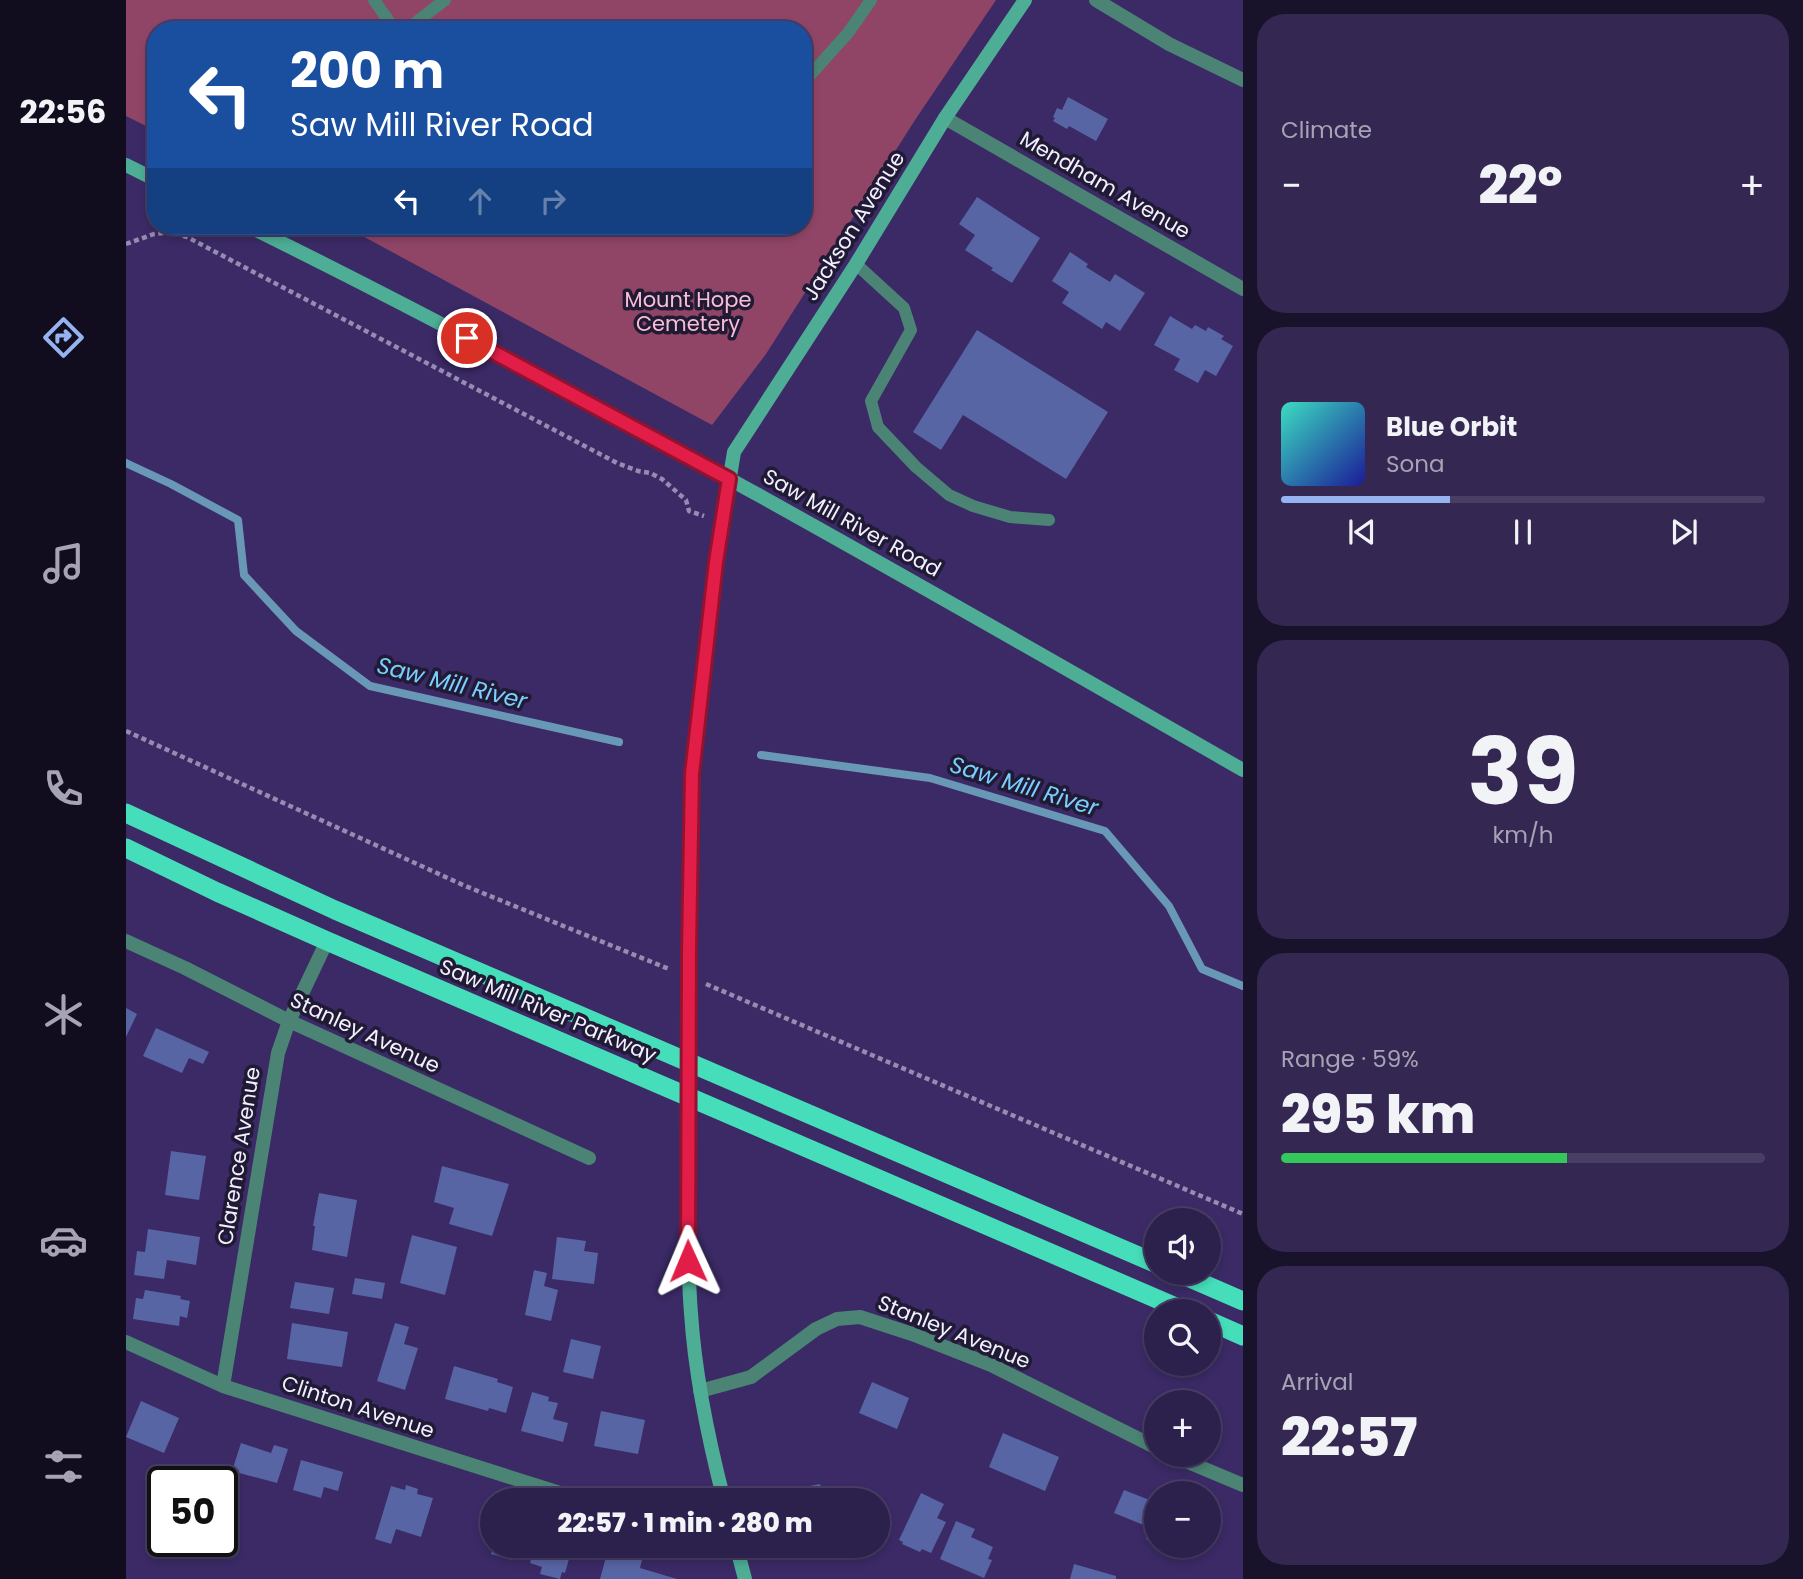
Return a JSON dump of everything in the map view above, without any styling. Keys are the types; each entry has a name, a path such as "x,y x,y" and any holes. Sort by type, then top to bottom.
{"highway":[{"name":"Saw Mill River Parkway","path":"126,813 335,910 1144,1258"},
{"name":"Saw Mill River Parkway","path":"126,848 216,892 327,941 1157,1299"},
{"path":"1206,1285 1243,1301"},
{"path":"1221,1326 1243,1336"}],"main road":[{"name":"Jackson Avenue","path":"721,1488 700,1391 689,1284 689,950 692,774 708,626 734,452 856,264 945,118 1025,0"},
{"path":"126,165 147,176"},
{"name":"Saw Mill River Road","path":"266,235 420,313 729,479 1243,770"},
{"path":"737,1558 745,1579"}],"street":[{"path":"1096,0 1169,44 1243,80"},
{"name":"Mendham Avenue","path":"945,118 1243,289"},
{"name":"Stanley Avenue","path":"126,941 289,1021 589,1158"},
{"name":"Clarence Avenue","path":"223,1386 278,1053 289,1021 327,941"},
{"name":"Stanley Avenue","path":"700,1391 751,1377 816,1329 837,1319 860,1317 992,1365 1144,1441"},
{"name":"Clinton Avenue","path":"126,1342 223,1386 544,1488"},
{"path":"1200,1467 1243,1485"}],"lane":[{"path":"374,0 389,21"},
{"path":"417,21 444,0"},
{"path":"812,73 848,33 871,0"},
{"path":"856,264 904,308 911,330 871,401 878,427 916,467 949,495 973,506 1010,517 1049,520"}],"path":[{"path":"126,244 152,235"},
{"path":"181,235 617,463 638,471 650,472 686,500 689,511 722,523"}],"green space":[{"name":"Mount Hope Cemetery","path":"126,0 996,0 915,120 766,354 712,425 361,235 812,235 812,21 147,21 147,126 126,116"}],"building":[{"path":"1068,97 1108,119 1096,141 1069,126 1067,129 1053,121 1057,108 1062,110"},
{"path":"977,197 1040,238 1012,283 965,250 975,235 959,224"},
{"path":"1070,252 1088,264 1086,267 1110,282 1115,274 1145,293 1120,331 1106,322 1102,329 1062,303 1069,292 1052,281"},
{"path":"1170,316 1192,329 1195,325 1206,331 1208,327 1224,336 1221,339 1233,346 1216,376 1205,370 1198,383 1174,370 1180,359 1154,345"},
{"path":"977,330 1108,412 1066,479 963,415 941,450 913,432"},
{"path":"126,1008 137,1014 126,1037"},
{"path":"156,1028 209,1052 203,1064 189,1058 182,1073 143,1056"},
{"path":"171,1151 206,1156 199,1200 165,1195"},
{"path":"442,1166 509,1184 492,1236 449,1224 454,1208 434,1202"},
{"path":"319,1193 357,1200 347,1257 312,1250"},
{"path":"148,1229 200,1237 196,1265 167,1260 164,1279 134,1275 137,1251 145,1252"},
{"path":"412,1235 457,1247 445,1295 400,1283"},
{"path":"557,1237 586,1241 584,1251 598,1253 594,1284 552,1279"},
{"path":"534,1270 547,1273 544,1286 558,1290 551,1321 525,1315"},
{"path":"355,1278 385,1283 382,1299 352,1294"},
{"path":"295,1282 334,1288 329,1314 290,1308"},
{"path":"145,1290 181,1296 180,1299 190,1301 187,1318 180,1316 179,1326 133,1319 136,1298 143,1299"},
{"path":"292,1323 348,1332 342,1367 287,1359"},
{"path":"395,1323 409,1327 404,1344 418,1348 405,1390 377,1381"},
{"path":"571,1339 601,1346 593,1379 563,1372"},
{"path":"454,1366 498,1379 497,1382 513,1387 506,1413 445,1399"},
{"path":"872,1382 909,1398 897,1429 859,1413"},
{"path":"532,1392 558,1403 553,1419 568,1423 563,1442 521,1431"},
{"path":"141,1401 179,1418 164,1453 126,1437"},
{"path":"601,1411 645,1420 638,1454 594,1446"},
{"path":"1003,1433 1059,1457 1045,1491 989,1467"},
{"path":"241,1443 271,1453 274,1445 288,1449 277,1483 238,1473 238,1466 234,1466"},
{"path":"301,1460 343,1472 338,1491 324,1487 321,1498 293,1490"},
{"path":"820,1484 821,1488 800,1488"},
{"path":"406,1485 418,1489 417,1494 433,1498 421,1537 396,1529 391,1544 375,1539 391,1486 405,1490"},
{"path":"1124,1490 1144,1498 1144,1525 1114,1513"},
{"path":"921,1493 944,1504 937,1518 946,1522 931,1553 922,1549 920,1552 899,1540"},
{"path":"956,1521 975,1529 971,1537 993,1547 988,1559 992,1560 984,1578 940,1559"},
{"path":"531,1558 569,1558 565,1573 562,1572 560,1579 540,1574 542,1567 530,1563"},
{"path":"606,1558 635,1558 642,1560 640,1568 677,1579 600,1579"},
{"path":"1074,1564 1116,1576 1116,1579 1070,1579"}],"waterway":[{"name":"Saw Mill River","path":"126,463 238,520 244,575 296,631 370,686 619,742"},
{"name":"Saw Mill River","path":"761,755 930,778 1105,831 1169,906 1202,969 1243,986"}],"route":[{"path":"467,338 729,479 716,562 692,774 688,1261"}]}
